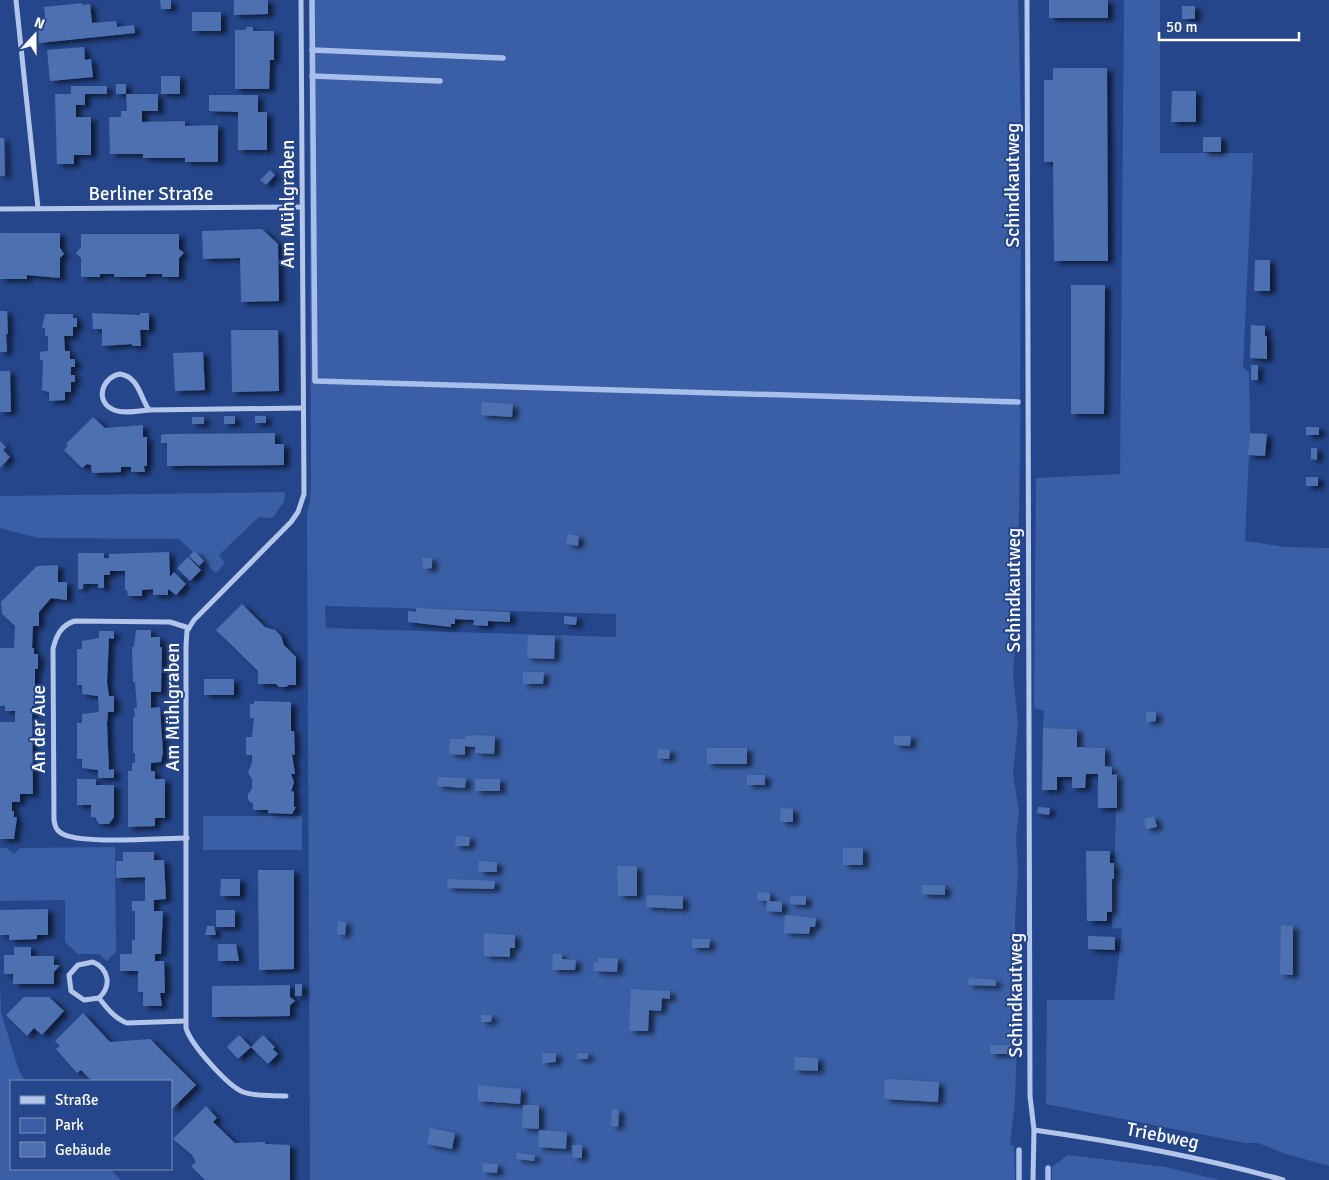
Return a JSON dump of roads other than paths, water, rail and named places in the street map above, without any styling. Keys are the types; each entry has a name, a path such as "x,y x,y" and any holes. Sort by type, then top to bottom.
{"street":[{"path":"16,0 38,208"},
{"name":"Am Mühlgraben","path":"286,1096 259,1095 237,1089 196,1047 188,1034 185,1022 187,838 186,645 189,628 298,512 304,494 301,0"},
{"name":"Schindkautweg","path":"1027,0 1030,1086 1034,1130 1034,1180"},
{"name":"Berliner Straße","path":"0,209 301,207"},
{"path":"149,410 131,378 126,375 115,375 104,383 102,397 109,407 121,412 303,408"},
{"name":"An der Aue","path":"187,838 80,839 62,834 56,828 54,820 53,649 61,630 68,623 75,621 170,622 189,628"},
{"path":"93,962 104,969 108,981 106,988 99,998 84,1000 71,990 69,975 78,965 93,962"},
{"path":"99,998 111,1013 127,1022 185,1022"},
{"name":"Triebweg","path":"1034,1130 1214,1160 1284,1180"}],"waterway":[{"path":"312,0 315,381 1018,402"},
{"path":"312,50 503,58"},
{"path":"312,76 440,81"},
{"path":"1019,1150 1019,1180"},
{"path":"1048,1168 1048,1180"}]}
